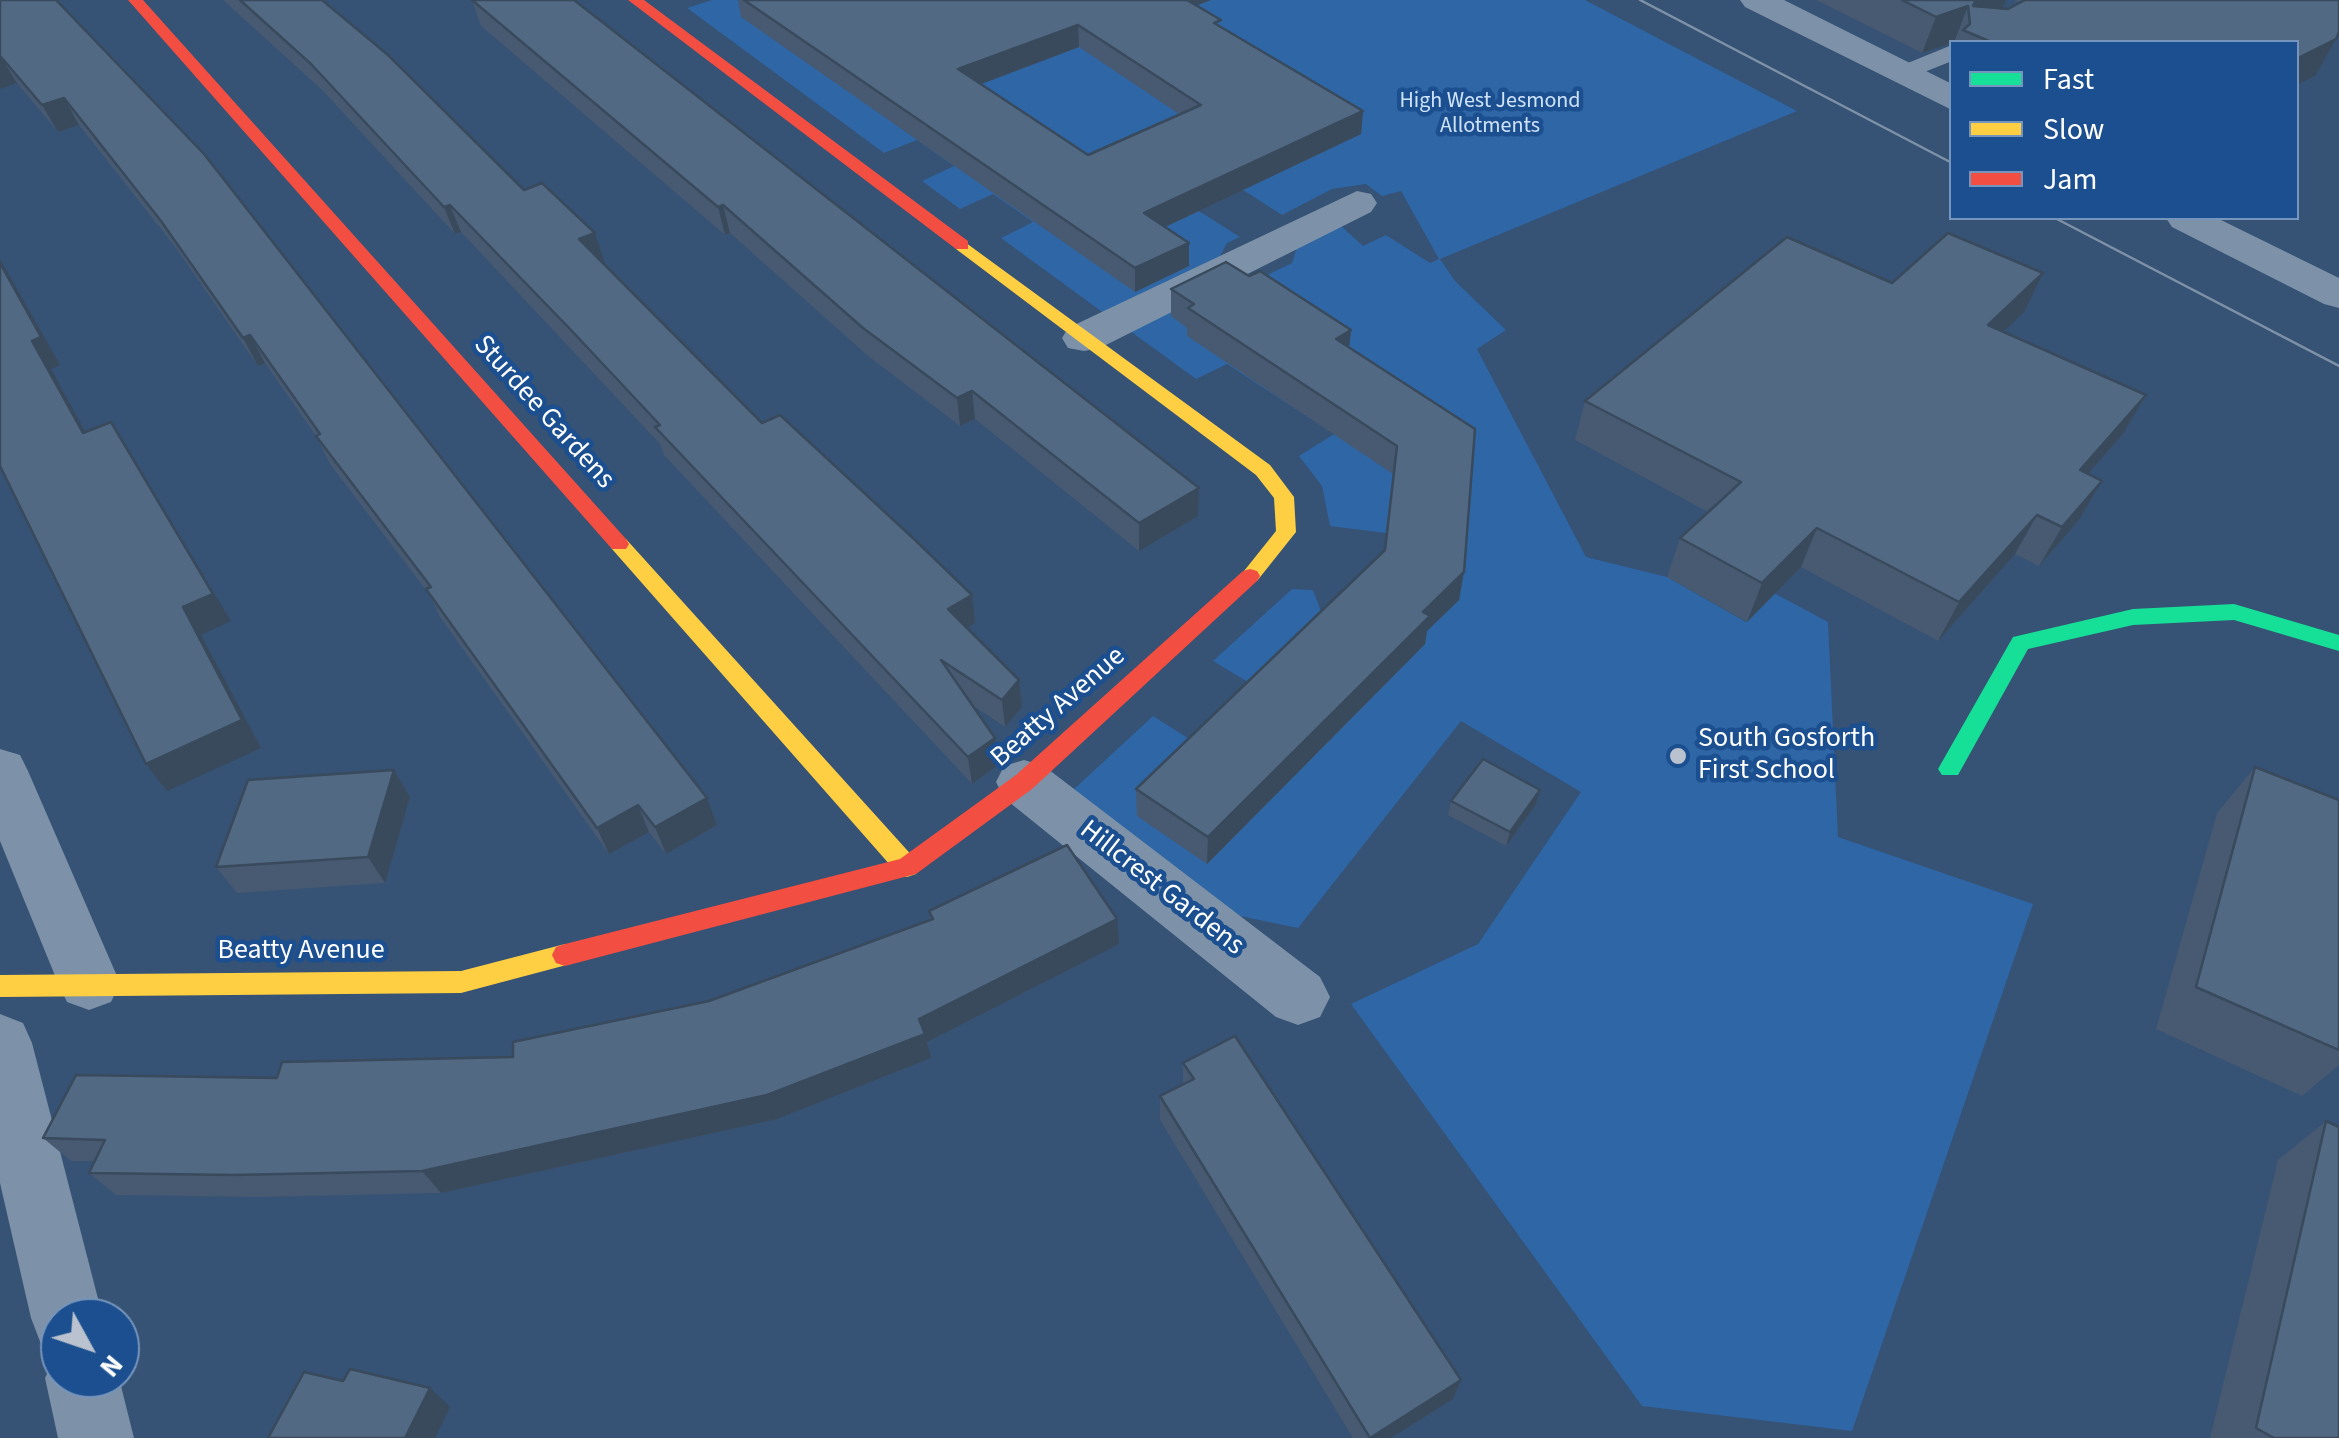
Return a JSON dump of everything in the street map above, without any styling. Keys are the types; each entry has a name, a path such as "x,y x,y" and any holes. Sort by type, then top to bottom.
{"street":[{"name":"Sturdee Gardens","path":"135,0 907,866"},
{"name":"Beatty Avenue","path":"0,986 461,982 907,866 1024,782 1264,563 1286,532 1284,497 1262,470 635,0"},
{"path":"1756,0 1949,98"},
{"path":"1084,338 1356,203"},
{"path":"2190,220 2339,294"},
{"path":"1950,769 2022,642 2133,617 2234,612 2339,643"},
{"path":"0,771 89,983"},
{"name":"Hillcrest Gardens","path":"1024,782 1298,998"},
{"path":"0,1044 62,1298"},
{"path":"87,1398 96,1438"}],"lane":[{"path":"1902,74 1949,53"}],"green space":[{"name":"High West Jesmond Allotments","path":"712,0 1060,0 1068,5 1124,0 1585,0 1797,111 1440,259 1455,281 1506,330 1477,349 1586,557 1667,577 1746,622 1774,593 1828,622 1838,837 2033,904 1852,1431 1642,1406 1351,1004 1478,944 1581,792 1461,721 1298,928 1235,915 1073,790 1153,716 1205,749 1256,687 1213,661 1292,589 1313,590 1322,614 1381,584 1386,533 1330,526 1322,486 1299,456 1334,434 1227,364 1196,379 1130,331 1248,274 1265,276 1292,263 1297,247 1341,226 1363,246 1386,235 1430,263 1439,259 1401,191 1382,196 1366,184 1332,189 1282,215 1243,190 1169,192 1240,237 1227,243 1220,256 1105,314 1001,238 1033,222 993,194 960,209 922,181 954,166 917,140 884,153 687,8"}],"building":[{"path":"0,0 56,0 204,154 707,798 655,827 638,805 597,828 426,589 431,587 316,436 320,434 250,335 243,338 161,221 64,98 42,105 0,57"},
{"path":"240,0 322,0 388,55 524,190 542,183 595,233 579,239 762,423 780,415 972,595 948,609 1019,680 1002,700 941,660 995,738 968,757 655,427 660,425 571,330 450,205 444,207 311,64"},
{"path":"472,0 574,0 1199,488 1139,523 972,391 957,398 863,328 723,205 718,207"},
{"path":"744,0 1187,0 1221,20 1214,23 1363,111 1144,213 1189,243 1135,268","holes":["1078,25 1201,105 1088,155 958,69"]},
{"path":"1902,0 1976,0 1973,6 2008,9 2025,0 2339,0 2336,39 2299,58 2299,40 1986,40 1963,30 1970,24 1968,6 1936,17"},
{"path":"1948,233 2043,273 1988,325 2146,395 2080,470 2102,481 2062,527 2037,515 1959,602 1817,528 1762,583 1680,538 1741,482 1585,401 1787,237 1892,283"},
{"path":"1226,262 1249,276 1260,271 1351,330 1336,339 1475,429 1464,572 1423,612 1430,616 1208,837 1136,789 1385,550 1397,446 1188,308 1194,304 1171,289"},
{"path":"0,263 41,337 32,341 83,433 111,422 213,594 183,607 242,720 146,764 0,466"},
{"path":"1483,759 1540,790 1510,832 1451,801"},
{"path":"2255,767 2339,800 2339,1050 2196,987"},
{"path":"394,770 368,857 216,867 248,780"},
{"path":"1067,845 1117,919 919,1019 925,1034 767,1095 422,1171 89,1173 105,1140 43,1138 76,1075 277,1078 282,1062 513,1057 513,1042 709,1001 933,919 929,911"},
{"path":"1235,1036 1461,1380 1370,1438 1160,1096 1194,1079 1183,1063"},
{"path":"2326,1121 2339,1127 2339,1438 2274,1438 2256,1428"},
{"path":"350,1369 430,1388 405,1438 268,1438 304,1372 343,1381"}],"tram line":[{"path":"1640,0 1949,161"},
{"path":"2059,220 2339,366"}],"traffic: fast":[{"path":"1950,769 2021,643 2133,617 2234,612 2339,643"}],"traffic: slow":[{"path":"962,245 1263,470 1284,497 1286,532 1250,576"},
{"path":"619,544 907,867"},
{"path":"0,986 461,982 565,955"}],"traffic: jam":[{"path":"135,0 619,544"},
{"path":"635,0 962,245"},
{"path":"565,955 907,867 1024,782 1250,576"}],"place":[{"name":"South Gosforth First School","path":"1678,756"}]}
